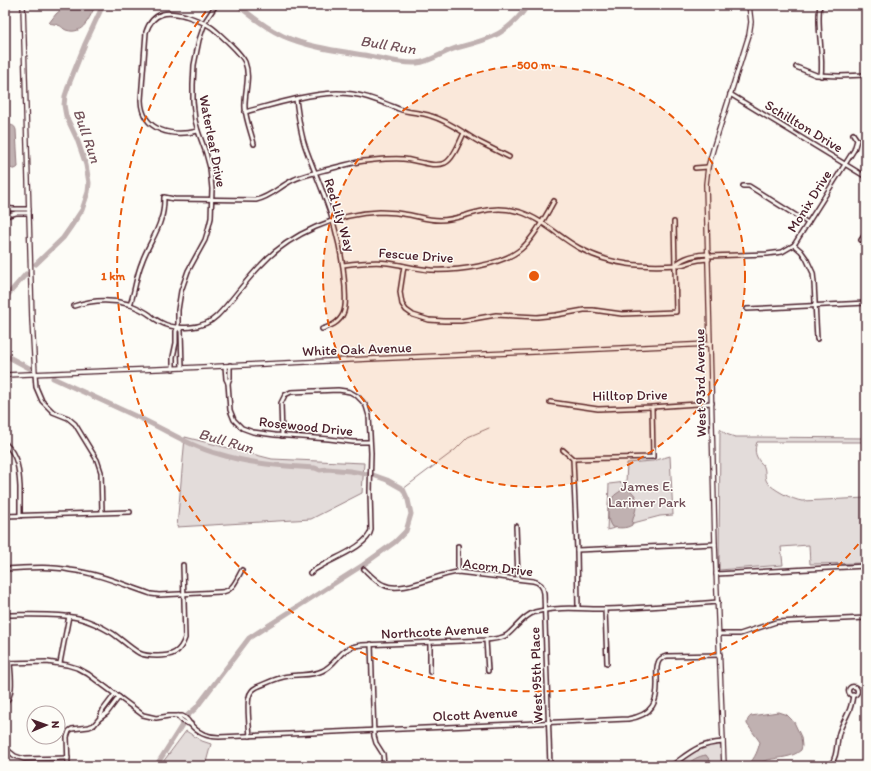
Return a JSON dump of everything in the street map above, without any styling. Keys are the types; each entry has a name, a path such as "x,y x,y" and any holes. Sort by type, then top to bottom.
{"street":[{"path":"23,5 32,324 36,387 42,401 51,410 68,418 75,424 97,460 101,472 102,512"},
{"name":"Waterleaf Drive","path":"173,369 173,357 182,287 188,271 207,235 211,218 212,185 210,168 193,108 193,78 197,48 205,23 216,5"},
{"name":"West 93rd Avenue","path":"724,766 715,544 706,184 708,167 749,35 751,22 749,5"},
{"path":"820,5 821,76"},
{"path":"198,130 181,133 166,132 153,126 144,115 141,100 145,37 147,28 152,21 164,14 176,14 205,23 216,30 244,60 248,76 245,112 254,144"},
{"path":"796,67 810,74 821,76 866,75"},
{"path":"245,112 296,99 332,94 364,96 410,112 432,116 450,124 509,157"},
{"name":"Schillton Drive","path":"730,94 866,178"},
{"name":"Red Lily Way","path":"296,99 303,140 326,200 343,265 345,289 344,312 335,324 322,329"},
{"path":"130,305 142,261 159,226 164,208 164,197 174,199 260,199 270,195 294,179 352,163 403,159 434,165 446,163 451,158 464,133"},
{"name":"Monix Drive","path":"74,306 88,302 117,302 130,305 169,326 198,326 206,324 220,314 261,265 278,249 307,231 332,221 366,213 381,212 407,215 430,220 445,220 460,218 479,211 498,209 520,212 541,222 586,251 626,264 641,266 681,265 709,256 782,252 794,245 854,150 857,140 853,134"},
{"path":"695,168 708,167"},
{"path":"743,186 749,186 808,222"},
{"name":"Fescue Drive","path":"343,265 375,262 430,270 456,270 494,262 510,255 522,248 527,243 554,201"},
{"path":"5,212 15,210 29,211"},
{"path":"5,212 13,214 29,211"},
{"path":"404,266 400,292 401,300 405,308 410,313 417,317 429,320 472,320 496,315 526,317 549,316 584,310 622,314 676,312 674,222"},
{"path":"861,240 866,232"},
{"path":"794,245 806,258 813,273 817,339"},
{"path":"747,309 866,303"},
{"name":"Waterleaf Drive","path":"178,327 181,331 182,368"},
{"name":"White Oak Avenue","path":"5,374 173,369 710,344"},
{"name":"Rosewood Drive","path":"227,366 226,379 228,383 230,414 238,425 247,430 282,436 370,442"},
{"path":"282,436 280,405 285,395 291,392 348,391 361,399 366,406 369,416 371,473 370,535 358,546 310,573"},
{"name":"Hilltop Drive","path":"550,402 598,409 712,403"},
{"path":"563,450 573,459 653,456 652,407"},
{"path":"5,443 15,456 19,469 20,516"},
{"path":"573,459 578,608"},
{"path":"5,516 130,512"},
{"path":"516,526 518,579"},
{"path":"577,550 715,544"},
{"path":"458,546 458,572"},
{"path":"5,616 69,616 86,620 103,628 144,655 172,655 182,646 185,638 183,565"},
{"path":"716,574 866,566"},
{"path":"5,569 45,568 71,570 94,575 151,594 159,595 227,591 233,586 242,570"},
{"name":"Acorn Drive","path":"364,569 379,582 393,588 458,572 535,581 541,585"},
{"name":"West 95th Place","path":"541,585 544,591 545,610 550,766"},
{"name":"Northcote Avenue","path":"250,736 249,698 251,691 285,676 317,673 327,668 348,648 356,645 498,639 506,636 521,621 533,612 545,610 578,608 605,609 718,602"},
{"path":"605,609 607,663"},
{"path":"60,663 69,616"},
{"path":"719,634 740,634 776,622 866,618"},
{"path":"486,640 488,671"},
{"path":"430,643 430,672"},
{"path":"371,644 375,741 383,754 384,766"},
{"name":"Olcott Avenue","path":"5,663 47,662 71,666 80,670 140,713 156,718 172,715 182,716 189,720 191,724 202,733 212,737 635,718 646,712 655,702 657,696 657,668 660,659 668,656 720,654"},
{"path":"5,704 10,698 11,692 10,663"},
{"path":"99,719 103,710 115,694"},
{"path":"838,766 831,765 837,749 839,733 849,711 853,695"},
{"path":"68,766 67,738 69,731 72,729 91,726 96,723 107,713 119,697"},
{"path":"671,766 699,747 711,743 723,742"},
{"path":"5,748 14,756 24,759 68,758"}],"green space":[{"path":"720,429 726,434 735,437 866,438 866,442 757,442 755,450 757,457 764,466 767,482 773,488 788,496 802,501 866,498 866,563 810,564 809,545 781,547 783,565 719,570"},
{"path":"185,437 272,459 364,463 362,493 311,519 177,527"},
{"name":"James E. Larimer Park","path":"670,456 673,515 660,516 607,530 609,484 626,482 627,463 653,461"},
{"path":"186,731 202,741 211,744 205,766 160,766"},
{"path":"717,744 722,748 722,766 675,766 693,752 704,747"}],"shaded area":[{"path":"65,5 96,5 82,28 72,31 49,23"},
{"path":"5,126 14,126 16,130 18,167 14,169 5,163"},
{"path":"625,485 634,494 637,501 632,525 625,528 612,527 608,516 609,504 613,497"},
{"path":"778,712 787,715 794,722 801,737 801,750 790,756 750,765 749,764 756,754 760,742 747,724 749,718 751,716"},
{"path":"706,755 711,762 711,766 686,766 695,759"}],"waterway":[{"name":"Bull Run","path":"36,264 63,238 82,210 88,192 89,183 86,165 77,139 66,116 64,105 69,84 103,5"},
{"name":"Bull Run","path":"238,5 265,26 293,40 326,49 405,63 423,62 449,50 490,38 514,22 528,5"},
{"name":"Bull Run","path":"5,298 26,274"},
{"name":"Bull Run","path":"5,355 31,369"},
{"name":"Bull Run","path":"53,378 209,451 254,462 315,468 320,470 327,469 350,471 373,475 387,480 403,489 408,500 411,514 406,531 395,542 363,565 249,638 196,708 188,715"},
{"name":"Bull Run","path":"403,489 455,450 468,437 489,428"},
{"name":"Bull Run","path":"156,766 182,725"}]}
